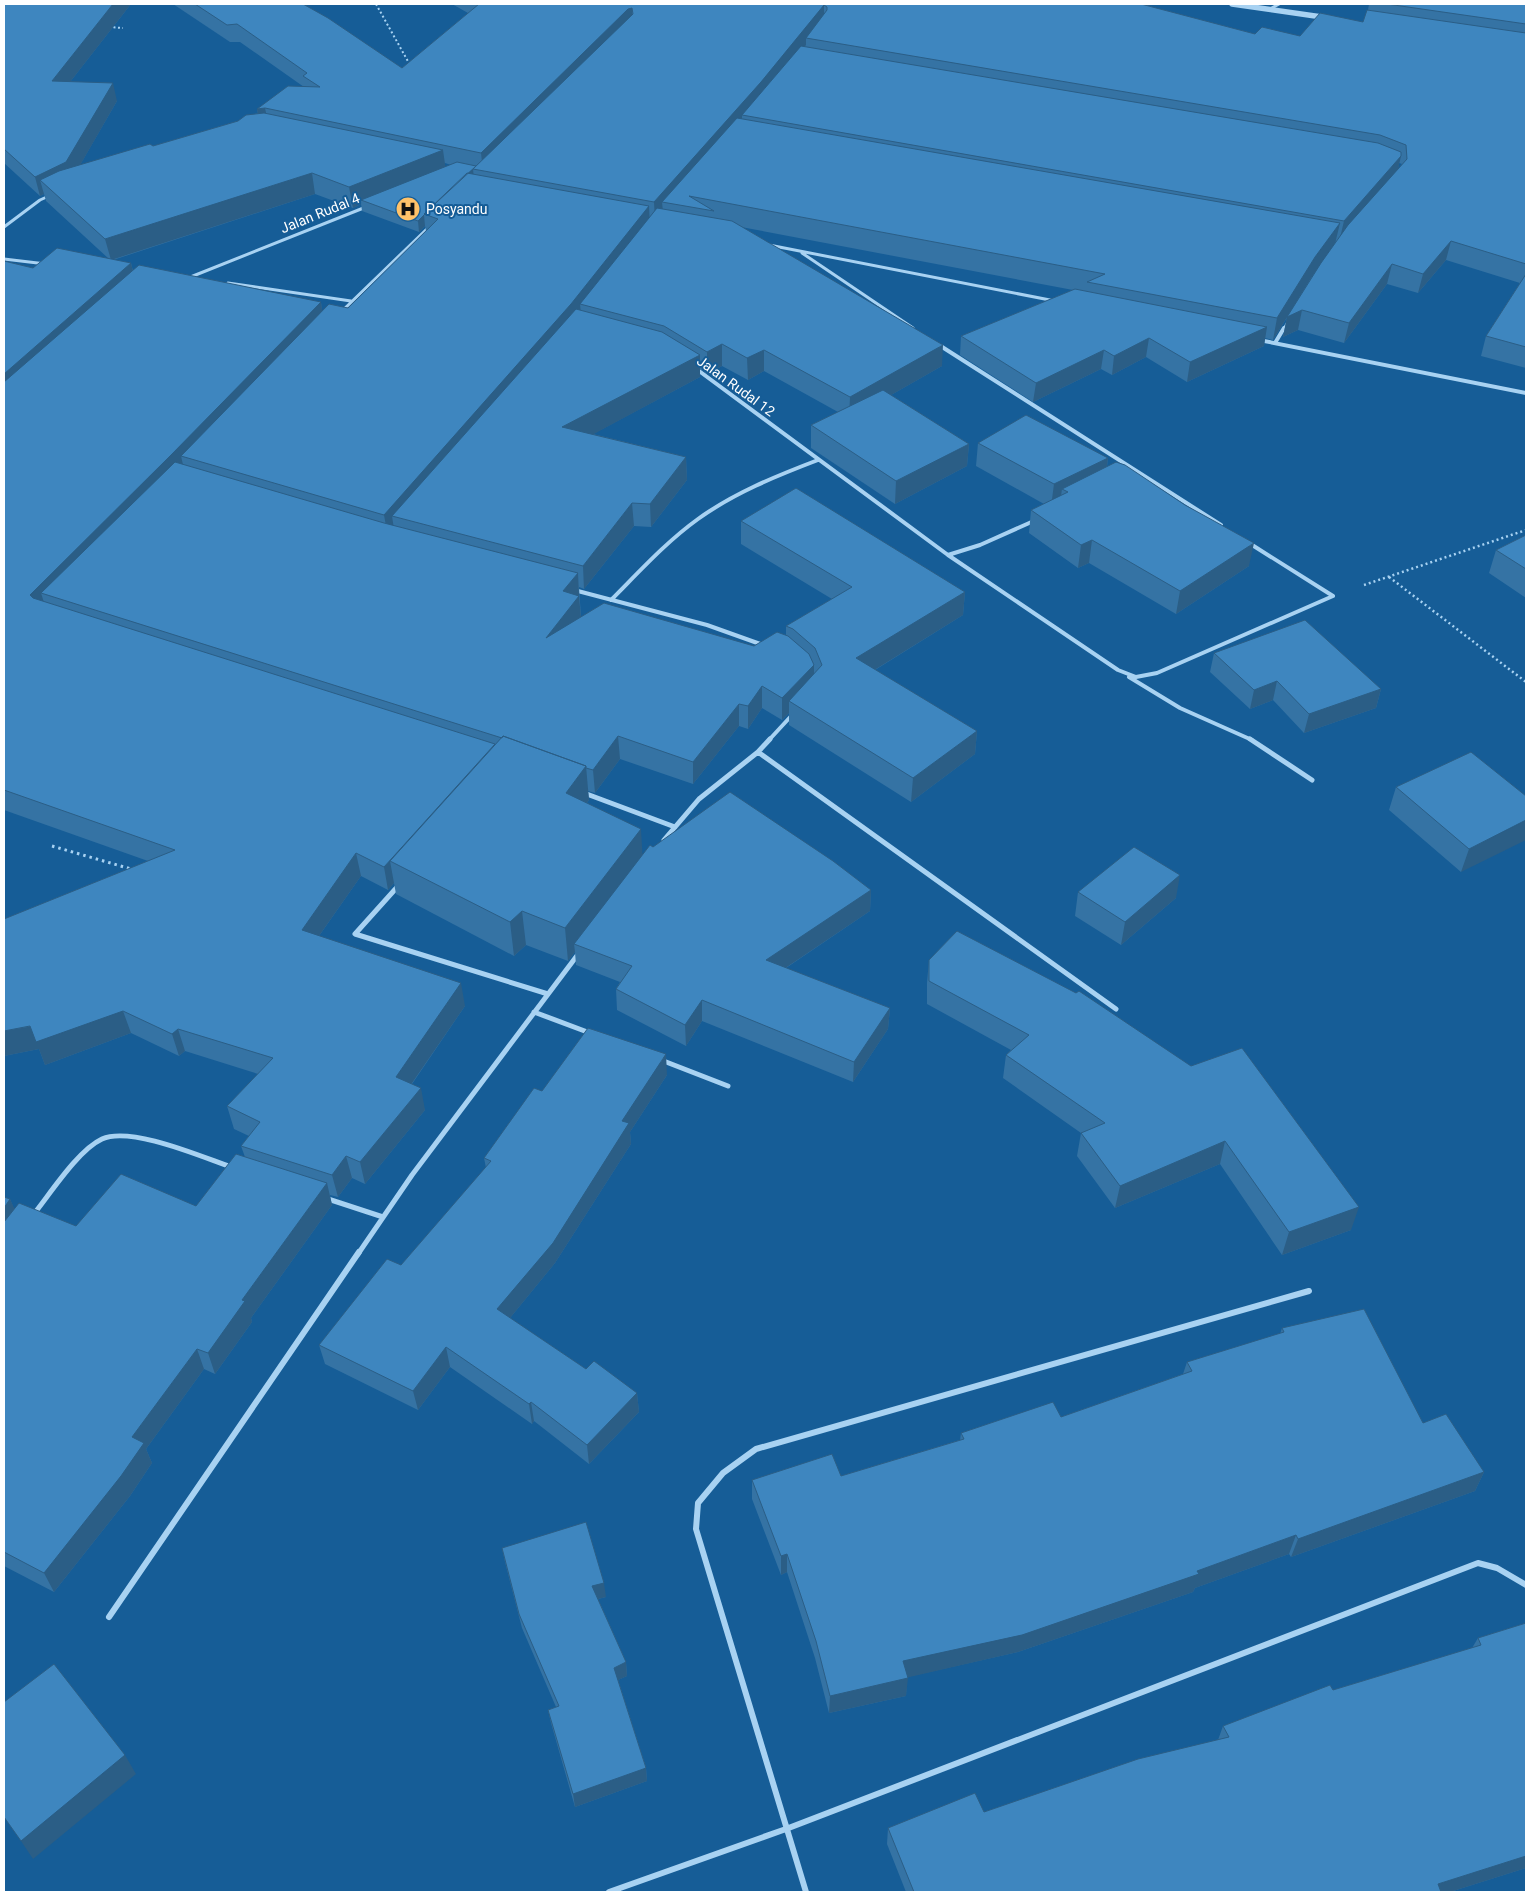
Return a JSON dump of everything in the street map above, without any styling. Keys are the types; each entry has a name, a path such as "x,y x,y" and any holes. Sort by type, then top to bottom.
{"street":[{"path":"1232,4 1339,20"},
{"path":"1270,9 1279,4"},
{"path":"4,227 40,200 54,194"},
{"name":"Jalan Rudal 4","path":"188,278 369,205"},
{"path":"337,316 433,223"},
{"path":"762,244 1061,302"},
{"path":"800,251 919,332"},
{"path":"4,259 53,264"},
{"path":"179,277 198,279"},
{"path":"226,283 351,302"},
{"path":"1275,343 1290,320"},
{"path":"1255,340 1526,393"},
{"path":"934,342 1226,528"},
{"name":"Jalan Rudal 12","path":"688,364 948,555 1080,646 1180,708 1249,738 1312,780"},
{"path":"611,600 698,519 733,497 771,478 818,460"},
{"path":"1126,474 1135,470"},
{"path":"948,555 980,545 1043,516"},
{"path":"1242,538 1333,596"},
{"path":"572,589 707,625 771,648"},
{"path":"1118,670 1136,676 1157,672 1333,596"},
{"path":"662,843 699,799 758,752 798,709"},
{"path":"758,752 1116,1009"},
{"path":"581,792 675,827"},
{"path":"401,883 355,934 548,994"},
{"path":"109,1617 383,1217 584,946"},
{"path":"534,1012 599,1037"},
{"path":"654,1058 728,1086"},
{"path":"28,1220 83,1156 103,1139 121,1136 146,1139 241,1170"},
{"path":"317,1195 383,1217"},
{"path":"806,1892 696,1529 698,1503 723,1473 756,1449 1309,1291"},
{"path":"609,1892 786,1829 1478,1563 1497,1568 1526,1585"}],"path":[{"path":"376,4 410,64 403,71"},
{"path":"105,26 123,28"},
{"path":"1333,596 1526,530"},
{"path":"1389,576 1526,682"},
{"path":"52,846 137,871"}],"building":[{"path":"4,4 113,4 52,81 113,83 66,162 35,177 4,149"},
{"path":"195,4 303,4 328,18 402,68 479,4 1141,4 1255,34 1262,27 1300,36 1320,13 1363,22 1367,10 1526,33 1526,264 1451,241 1423,274 1392,264 1349,323 1302,310 1287,317 1321,263 1348,225 1407,159 1406,145 1380,135 806,38 827,10 827,7 824,5 761,82 654,202 473,169 633,14 632,8 628,9 481,153 265,108 257,109 288,86 320,87 303,76 307,73 237,24 227,25"},
{"path":"1387,4 1526,4 1526,24"},
{"path":"801,46 1378,143 1401,152 1401,156 1344,221 742,115"},
{"path":"264,113 443,150 349,187 312,173 105,239 40,180 59,171 150,144 153,146 238,121 246,115"},
{"path":"737,118 1340,223 1315,257 1277,318 1087,282 1105,274 689,196 714,211 662,202"},
{"path":"457,162 476,166 418,221 361,200"},
{"path":"467,173 649,206 571,304 384,515 181,456 329,304 348,308 438,219 424,214"},
{"path":"657,208 732,221 943,345 850,397 764,350 747,358 722,344 707,352 664,326 580,304"},
{"path":"57,248 131,263 4,374 4,261 33,268"},
{"path":"139,265 321,302 30,595 33,598 495,744 384,867 356,853 302,930 461,983 396,1077 421,1088 360,1162 346,1156 332,1175 241,1146 260,1122 227,1106 273,1058 178,1029 172,1034 123,1011 36,1042 30,1026 4,1031 4,919 175,850 4,790 4,382"},
{"path":"1526,274 1526,347 1486,336"},
{"path":"1075,289 1267,327 1190,362 1149,338 1114,356 1104,350 1036,383 961,336"},
{"path":"576,309 662,332 700,355 562,427 686,457 650,504 632,503 583,566 392,516"},
{"path":"883,390 969,444 896,481 811,425"},
{"path":"1026,415 1108,458 1054,484 978,443"},
{"path":"175,462 384,523 578,573 563,591 579,596 546,638 604,603 754,646 777,632 788,636 809,654 814,665 782,698 762,686 748,706 739,704 693,762 618,736 593,770 503,736 502,738 41,593"},
{"path":"1116,462 1125,465 1185,505 1254,543 1180,591 1092,540 1081,545 1031,510 1068,492 1062,489"},
{"path":"796,488 965,592 856,658 977,731 913,778 789,701 822,665 815,648 793,629 786,626 852,587 741,521"},
{"path":"1526,535 1526,569 1496,550"},
{"path":"1305,620 1381,689 1309,714 1277,681 1254,690 1214,653"},
{"path":"503,736 586,766 566,793 641,829 565,928 522,911 510,922 390,861"},
{"path":"1471,752 1526,796 1526,820 1469,849 1396,787"},
{"path":"730,792 833,861 871,890 766,960 890,1008 854,1062 702,1000 685,1025 616,989 632,966 574,944 650,845 653,847"},
{"path":"1134,847 1180,875 1125,922 1078,892"},
{"path":"957,931 1076,993 1079,991 1191,1066 1242,1048 1359,1207 1289,1232 1225,1141 1120,1186 1081,1133 1105,1123 1006,1055 1029,1035 929,981 929,960"},
{"path":"588,1028 666,1054 622,1121 629,1123 553,1243 497,1309 586,1369 594,1361 637,1393 587,1445 531,1402 529,1404 446,1347 413,1391 319,1345 387,1259 401,1265 491,1161 484,1158 534,1088 542,1091"},
{"path":"236,1154 327,1183 242,1300 245,1301 208,1353 197,1349 132,1437 144,1443 121,1476 44,1573 4,1552 4,1222 19,1203 76,1226 121,1174 196,1206"},
{"path":"4,1197 10,1199 4,1208"},
{"path":"1364,1309 1423,1423 1446,1414 1484,1472 1298,1539 1296,1535 1197,1571 1199,1574 1022,1635 903,1661 908,1678 830,1696 816,1641 787,1554 781,1556 752,1480 832,1454 841,1476 964,1439 961,1433 1053,1402 1061,1417 1192,1371 1187,1362 1284,1332 1282,1328"},
{"path":"586,1522 604,1583 592,1586 626,1662 614,1668 646,1768 573,1794 548,1710 559,1706 519,1614 502,1548"},
{"path":"1526,1623 1526,1856 1438,1884 1441,1892 914,1892 888,1828 975,1793 984,1812 1138,1759 1229,1737 1223,1726 1330,1685 1333,1690 1481,1645 1478,1638"},
{"path":"54,1664 125,1755 21,1841 4,1817 4,1702"}],"place":[{"name":"Posyandu","path":"408,209"}]}
